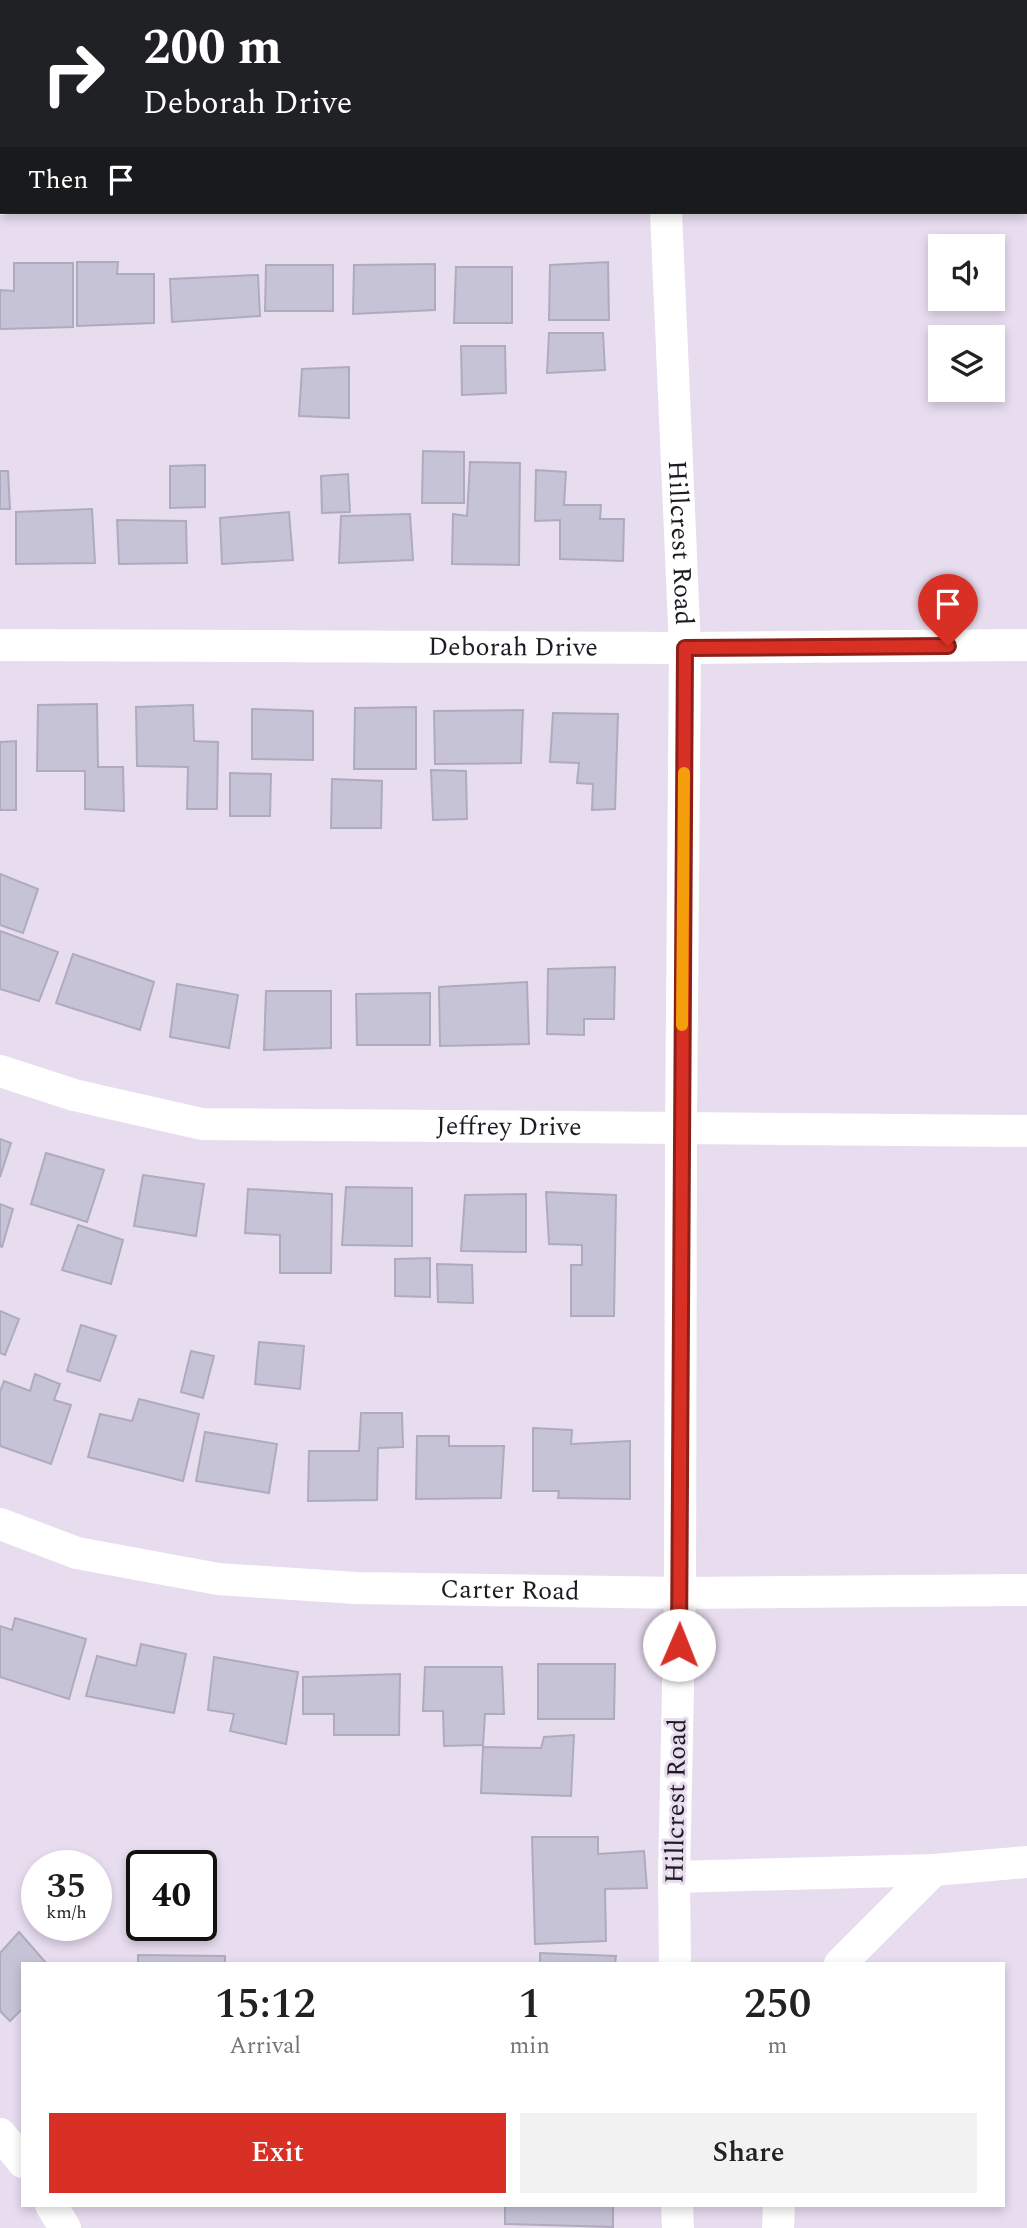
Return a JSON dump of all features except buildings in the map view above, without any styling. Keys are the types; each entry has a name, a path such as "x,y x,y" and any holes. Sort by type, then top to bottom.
{"street":[{"name":"Hillcrest Road","path":"666,214 685,648 680,1593 674,1877 675,1962"},
{"name":"Deborah Drive","path":"0,645 685,648 1027,645"},
{"name":"Jeffrey Drive","path":"0,1071 74,1096 202,1124 1027,1131"},
{"name":"Carter Road","path":"0,1524 77,1553 218,1579 356,1588 680,1593 1027,1590"},
{"path":"674,1877 934,1870 1027,1862"},
{"path":"842,1962 934,1870"},
{"path":"0,2134 21,2160"},
{"path":"52,2207 65,2228"},
{"path":"677,2207 678,2228"},
{"path":"778,2228 779,2207"}],"slow traffic":[{"path":"682,1025 684,773"}],"route":[{"path":"679,1645 685,648 948,646"}]}
